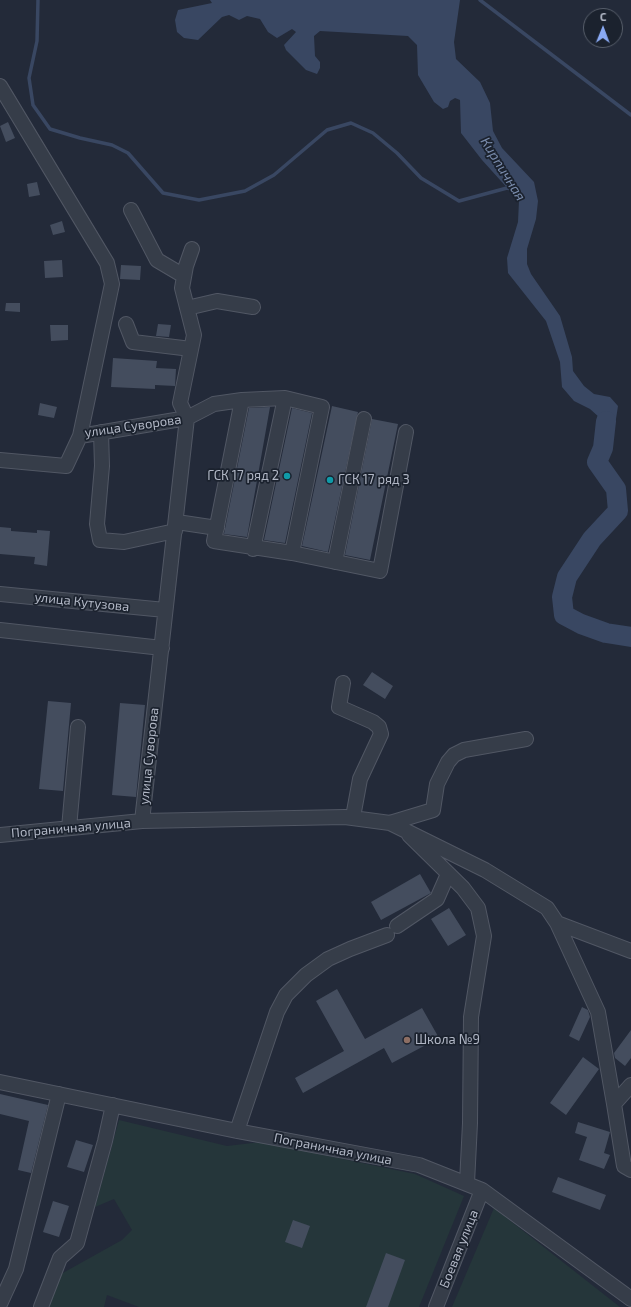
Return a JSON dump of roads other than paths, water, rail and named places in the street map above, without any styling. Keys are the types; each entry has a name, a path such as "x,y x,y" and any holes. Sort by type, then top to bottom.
{"street":[{"name":"улица Суворова","path":"0,86 107,263 112,284 80,436 187,418 142,821"},
{"path":"131,210 157,260 184,276"},
{"path":"192,249 186,266 182,288 194,335 180,403 187,418 214,404 242,400 285,398 322,407 292,553"},
{"path":"187,308 217,301 253,307"},
{"path":"126,324 133,342 191,349"},
{"path":"253,549 285,398"},
{"path":"242,400 214,541 253,549 292,553 380,571 406,432"},
{"path":"336,562 364,419"},
{"path":"101,432 102,466 97,524 100,540 124,542 176,526 217,528"},
{"path":"0,460 66,466 80,436"},
{"name":"улица Кутузова","path":"0,594 165,610"},
{"path":"0,630 162,648"},
{"path":"343,684 339,707 373,722 379,727 381,734 360,779 353,817"},
{"path":"69,828 78,727"},
{"path":"396,825 433,810 437,784 448,762 454,755 464,750 526,740"},
{"name":"Пограничная улица","path":"0,835 142,821 353,817 396,825"},
{"path":"396,825 463,888 478,908 484,936 471,1017 470,1123 467,1183"},
{"path":"396,825 485,870 548,908 557,923 598,1012 624,1166 631,1170"},
{"path":"237,1131 277,1012 286,995 306,975 328,959 392,931 437,899 448,874"},
{"path":"557,923 631,951"},
{"name":"Пограничная улица","path":"0,1082 237,1131 419,1165 482,1190 631,1299"},
{"path":"614,1104 631,1085"},
{"path":"0,1304 16,1269 59,1094"},
{"path":"41,1307 60,1258 77,1243 106,1141 113,1105"},
{"name":"Боевая улица","path":"436,1307 482,1190"}],"water":[{"path":"210,0 460,0 454,42 456,59 480,82 490,103 493,131 502,148 534,182 538,201 536,219 527,249 527,264 531,274 560,316 572,357 573,371 584,386 594,394 610,397 618,406 614,432 603,448 600,436 600,418 590,409 574,401 562,387 560,362 546,321 508,273 507,258 518,222 519,201 482,160 461,133 460,100 455,98 450,101 448,107 443,109 434,102 418,75 417,45 408,36 320,31 314,36 315,56 320,62 320,68 317,74 306,70 286,50 284,45 296,32 292,29 277,38 268,32 260,19 247,16 239,20 229,15 222,17 198,40 184,38 177,32 175,20 178,10 212,3"}],"waterway":[{"path":"38,0 37,41 29,78 33,105 50,129 80,138 112,145 128,153 163,193 199,200 245,191 274,175 327,130 351,123 373,133 397,153 421,178 459,201 507,188 511,189"},
{"path":"480,0 631,115"},
{"name":"Кирпичная","path":"606,421 603,448 597,462 616,489 618,511 592,539 567,577 562,597 564,615 581,624 606,633 631,637"}],"place":[{"name":"ГСК 17 ряд 2","path":"287,476"},
{"name":"ГСК 17 ряд 3","path":"330,480"},
{"name":"Школа №9","path":"407,1040"}]}
